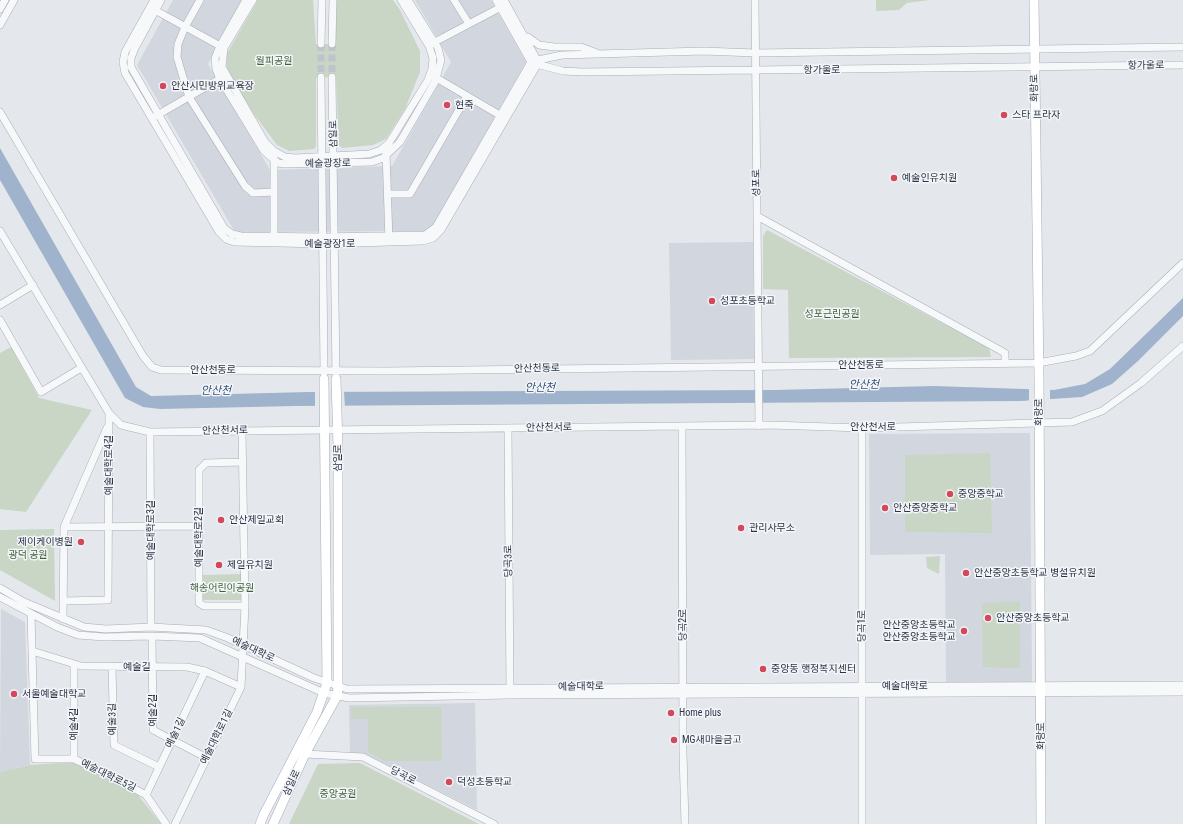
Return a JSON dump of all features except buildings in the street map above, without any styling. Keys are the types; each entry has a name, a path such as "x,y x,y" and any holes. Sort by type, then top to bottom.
{"main road":[{"name":"화랑로","path":"1034,0 1039,376 1041,824"},
{"name":"삼일로","path":"260,824 317,712 327,683 324,375"},
{"name":"삼일로","path":"273,824 305,754 336,696 338,686 338,430 336,375"}],"street":[{"path":"0,9 5,0"},
{"path":"0,25 14,0"},
{"name":"예술광장1로","path":"153,9 154,0"},
{"name":"예술광장1로","path":"161,0 153,9 130,58 131,67 155,117 224,228 232,234 241,236 274,240 335,241 389,239 424,235 436,227 535,62"},
{"path":"200,0 185,27 178,44 177,57 189,97 245,186 253,193 274,192"},
{"path":"246,0 222,47 222,67 264,142 274,151 274,240"},
{"path":"253,0 215,58 216,69 220,79 264,151 274,160"},
{"path":"321,44 322,0"},
{"path":"332,44 333,0"},
{"name":"예술광장로","path":"274,151 285,157 323,161 334,164 372,162 386,155 400,142 437,78 441,60 401,0"},
{"name":"예술광장로","path":"274,160 285,164 323,161 334,156 369,154 381,150 386,146 430,74 433,58 431,44 408,0"},
{"path":"454,0 469,24"},
{"path":"496,0 504,4 520,28 535,62"},
{"name":"성포로","path":"755,0 759,426"},
{"path":"431,44 504,4"},
{"path":"504,4 535,62"},
{"path":"153,9 222,47"},
{"name":"항가울로","path":"520,28 534,44 555,47 581,47 599,54"},
{"name":"항가울로","path":"535,62 562,55 704,51 755,52 1183,47"},
{"name":"항가울로","path":"535,62 563,71 582,72 755,69 1035,68 1183,65"},
{"path":"430,74 503,116"},
{"path":"155,117 227,75"},
{"name":"삼일로","path":"332,77 336,375"},
{"name":"삼일로","path":"321,78 324,241 324,375"},
{"path":"388,194 410,194 467,96"},
{"name":"안산천동로","path":"0,112 143,356 152,367 161,370 336,375 759,366 1038,363 1076,356 1090,351 1183,263"},
{"path":"386,146 389,239"},
{"path":"757,216 1005,353 1005,363"},
{"name":"안산천서로","path":"0,230 109,413 120,425 150,432 682,426 862,428 1072,422 1102,411 1141,383 1183,346"},
{"path":"0,305 33,285"},
{"path":"0,320 41,392 81,368"},
{"path":"1175,353 1183,354"},
{"path":"108,424 109,413"},
{"name":"예술대학로4길","path":"63,600 108,600 108,424"},
{"name":"예술대학로4길","path":"63,619 64,527 108,424"},
{"name":"당곡2로","path":"682,426 685,824"},
{"name":"당곡3로","path":"508,428 510,692"},
{"name":"당곡1로","path":"862,428 862,824"},
{"path":"242,431 245,606 244,645"},
{"name":"예술대학로3길","path":"150,432 152,627"},
{"name":"예술대학로2길","path":"242,462 206,463 199,470 199,603 204,606 245,606"},
{"path":"64,527 199,526"},
{"name":"예술대학로","path":"0,588 24,602 84,627 106,629 152,627 206,630 244,645 327,683 348,689 510,692 1040,689 1183,685"},
{"name":"예술대학로","path":"0,597 57,627 78,634 104,637 152,636 200,638 244,656 324,693 336,696 349,698 510,692"},
{"name":"예술대학로5길","path":"31,614 34,759 74,759 146,795 166,824"},
{"path":"152,636 153,667"},
{"name":"예술대학로1길","path":"175,824 241,687 244,645"},
{"name":"예술길","path":"32,651 74,664 112,667 187,667 205,671 241,687"},
{"name":"예술4길","path":"74,664 74,759"},
{"name":"예술3길","path":"112,667 114,745 159,767"},
{"name":"예술2길","path":"153,667 152,730 172,741"},
{"name":"예술1길","path":"146,795 205,671"},
{"name":"예술대학로","path":"1040,689 1183,692"},
{"path":"172,741 207,758"},
{"name":"당곡로","path":"305,754 363,757 494,824"}],"shaded area":[{"path":"173,0 244,0 208,64 270,170 392,166 451,62 415,0 491,0 526,62 430,231 235,232 137,65"},
{"name":"성포초등학교","path":"753,242 754,359 671,360 669,243"},
{"name":"중앙중학교","path":"1030,433 1032,682 946,682 945,554 870,555 869,434"},
{"name":"서울예술대학교","path":"1,609 25,622 30,765 0,772"},
{"name":"덕성초등학교","path":"475,703 477,810 366,754 350,754 349,705"}],"green space":[{"name":"월피공원","path":"258,0 313,0 316,44 336,44 336,0 393,0 400,10 420,51 420,72 405,109 386,139 373,145 342,148 339,145 336,77 316,78 316,146 314,149 289,151 277,145 251,110 227,69 226,55"},
{"path":"876,0 929,0 907,3 899,10 876,11"},
{"name":"성포근린공원","path":"767,230 989,348 991,357 789,358 788,290 763,289 763,236"},
{"path":"11,347 39,398 92,410 26,512 0,509 0,353"},
{"path":"990,453 992,533 905,532 905,455"},
{"name":"광덕 공원","path":"54,529 55,601 0,570 0,530"},
{"path":"940,556 939,574 927,568 926,557"},
{"name":"해송어린이공원","path":"241,574 241,600 203,600 203,575"},
{"path":"1020,601 1020,668 983,667 982,603"},
{"path":"351,707 441,707 442,761 385,761 368,752 368,719 351,719"},
{"path":"76,762 138,795 161,824 0,824 0,772 30,765"},
{"name":"중앙공원","path":"360,763 479,824 289,824 318,764"}],"water":[{"path":"0,148 136,387 151,396 309,392 775,390 934,386 1054,390 1085,384 1110,369 1183,298 1183,316 1138,361 1112,384 1082,397 1021,401 295,406 160,409 143,407 125,398 0,180"}],"pier":[{"path":"1029,387 1050,388 1050,401 1029,403"},
{"path":"315,391 344,391 345,408 315,408"}],"tunnel":[{"path":"321,44 321,77"},
{"path":"332,44 332,77"}],"place":[{"name":"안산시민방위교육장","path":"163,86"},
{"name":"현죽","path":"447,105"},
{"name":"스타 프라자","path":"1004,115"},
{"name":"예술인유치원","path":"894,178"},
{"name":"성포초등학교","path":"712,301"},
{"name":"중앙중학교","path":"950,494"},
{"name":"안산중앙중학교","path":"885,508"},
{"name":"안산제일교회","path":"221,520"},
{"name":"관리사무소","path":"741,528"},
{"name":"제이케이병원","path":"81,542"},
{"name":"제일유치원","path":"219,565"},
{"name":"안산중앙초등학교 병설유치원","path":"966,573"},
{"name":"안산중앙초등학교","path":"988,618"},
{"name":"안산중앙초등학교 안산중앙초등학교","path":"964,631"},
{"name":"중앙동 행정복지센터","path":"763,669"},
{"name":"서울예술대학교","path":"14,694"},
{"name":"Home plus","path":"671,713"},
{"name":"MG새마을금고","path":"674,740"},
{"name":"덕성초등학교","path":"449,782"}],"water label":[{"name":"안산천","path":"864,385"},
{"name":"안산천","path":"540,388"},
{"name":"안산천","path":"216,391"}]}
